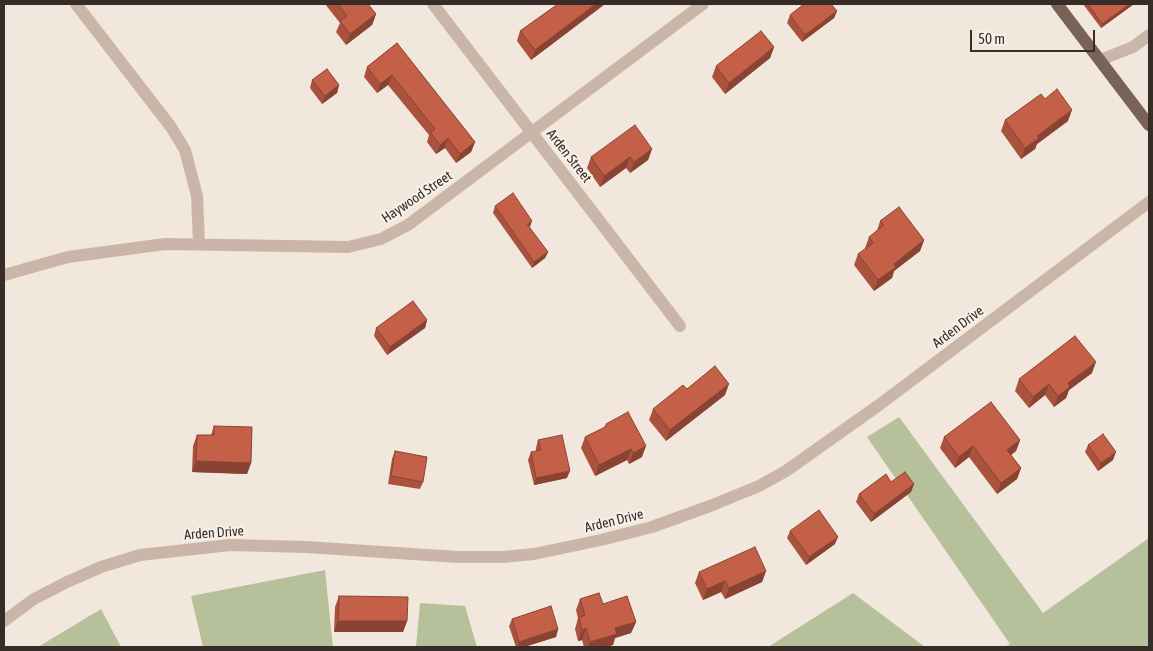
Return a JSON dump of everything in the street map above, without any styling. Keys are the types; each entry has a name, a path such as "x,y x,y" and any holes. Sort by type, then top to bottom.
{"main road":[{"path":"1057,4 1149,125"}],"street":[{"path":"76,4 171,127 185,150 197,196 199,244"},
{"name":"Arden Street","path":"433,4 680,326"},
{"name":"Haywood Street","path":"4,275 68,257 165,244 348,247 381,239 408,225 532,134 703,4"},
{"path":"1100,60 1133,47 1149,36"},
{"name":"Arden Drive","path":"4,621 34,600 67,582 102,567 140,555 230,546 306,546 458,557 504,557 534,554 601,540 652,527 710,506 759,486 793,465 886,400 1149,202"}],"green space":[{"path":"899,417 1043,613 1149,538 1149,647 1005,647 1010,644 867,437"},
{"path":"325,570 333,647 203,647 191,596"},
{"path":"853,593 925,647 768,647"},
{"path":"420,603 465,606 477,647 416,647"},
{"path":"101,609 121,647 38,647"}],"building":[{"path":"338,4 368,4 376,14 350,34 340,21 347,16"},
{"path":"558,4 596,4 535,50 520,31"},
{"path":"804,4 831,4 837,11 805,35 790,15"},
{"path":"1088,4 1130,4 1102,24"},
{"path":"761,31 774,47 729,83 716,66"},
{"path":"397,43 475,142 460,154 448,138 440,145 430,132 435,129 392,75 380,84 367,67"},
{"path":"327,69 339,85 325,96 312,80"},
{"path":"1057,89 1072,110 1037,136 1039,138 1025,148 1005,120 1041,94 1045,99"},
{"path":"635,125 652,149 634,162 630,157 604,176 591,157"},
{"path":"513,193 532,221 527,224 548,252 534,262 495,206"},
{"path":"899,207 924,240 894,264 896,267 878,280 858,254 873,243 869,237 884,225 880,221"},
{"path":"413,301 427,320 390,347 376,328"},
{"path":"1075,336 1096,362 1068,383 1070,387 1058,396 1049,384 1033,397 1019,379"},
{"path":"715,366 729,384 670,430 653,409 683,385 687,389"},
{"path":"991,402 1020,440 1007,450 1021,468 1001,483 973,446 959,457 944,437"},
{"path":"628,412 646,446 633,453 631,449 599,465 585,437 607,426 606,424"},
{"path":"214,426 252,427 251,463 196,461 197,435 214,435"},
{"path":"1103,434 1116,452 1101,463 1088,445"},
{"path":"562,435 570,471 536,478 531,452 541,450 538,440"},
{"path":"395,451 427,457 423,482 391,476"},
{"path":"905,472 914,484 874,514 859,494 886,474 891,482"},
{"path":"819,510 838,537 809,557 790,531"},
{"path":"755,547 766,571 729,588 725,581 707,589 699,572"},
{"path":"599,593 603,604 627,596 636,622 615,628 617,634 590,642 586,628 582,630 579,618 585,615 580,599"},
{"path":"339,596 408,597 407,621 338,621"},
{"path":"551,606 558,629 519,642 512,619"}]}
